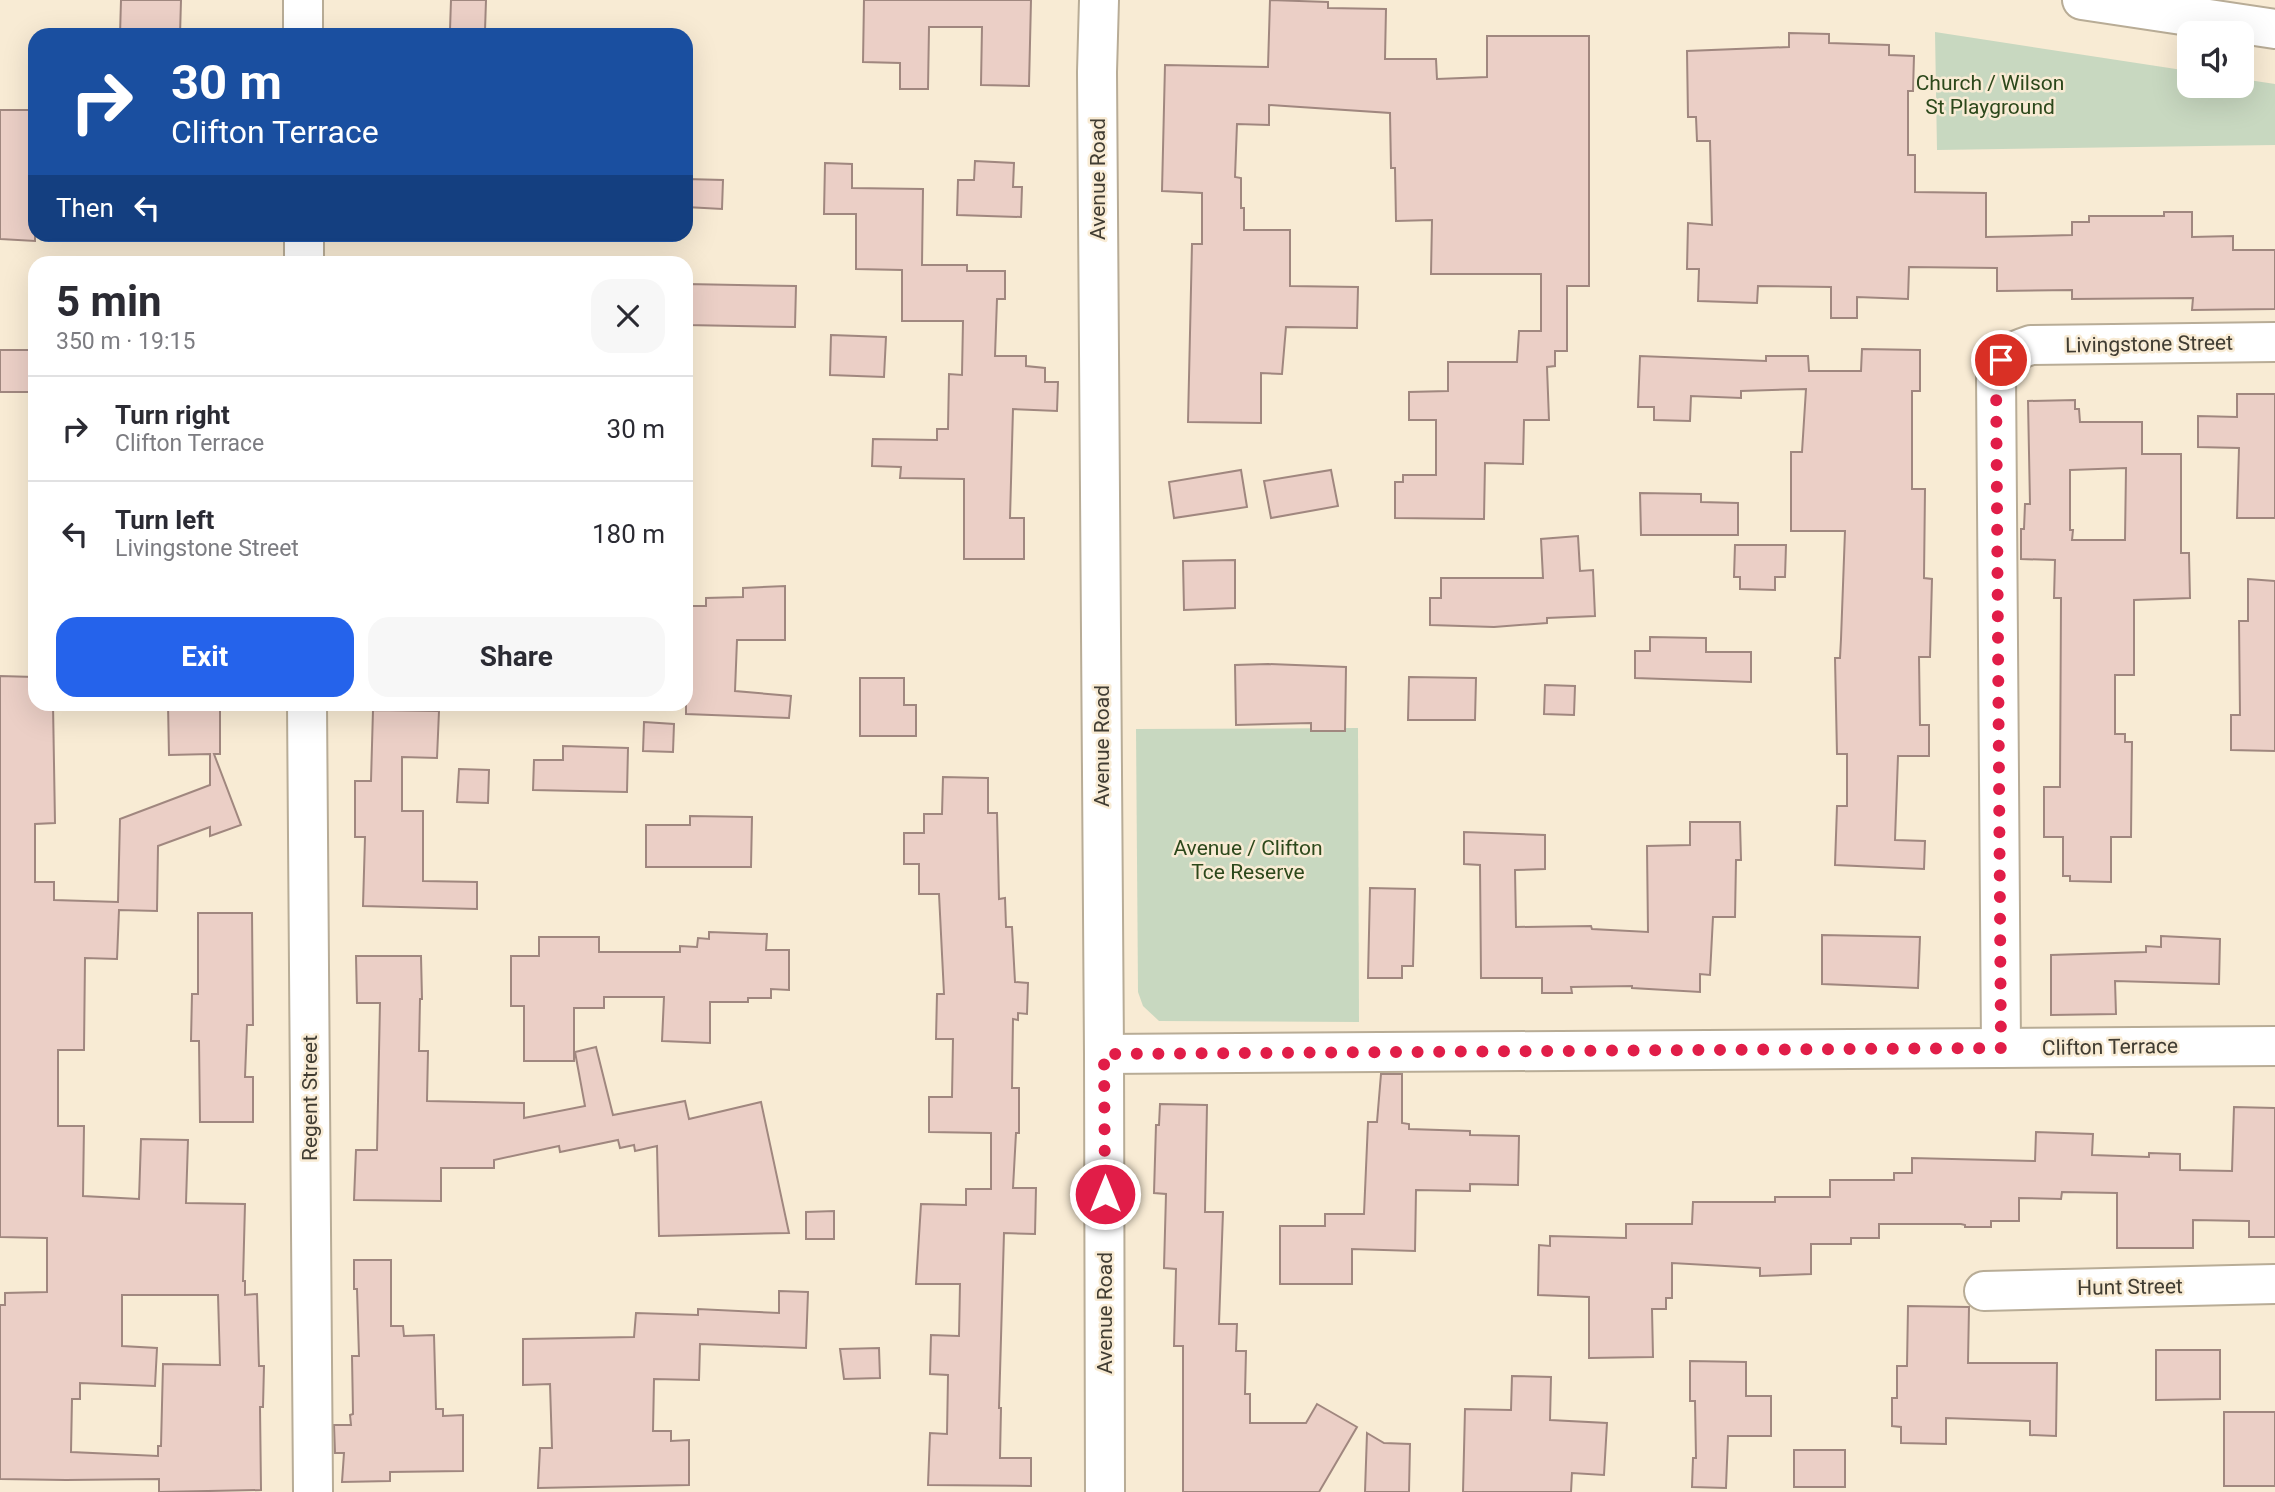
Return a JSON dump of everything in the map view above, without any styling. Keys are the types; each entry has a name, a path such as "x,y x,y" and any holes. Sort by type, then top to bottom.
{"street":[{"path":"303,0 303,28"},
{"name":"Avenue Road","path":"1099,0 1097,72 1105,1492"},
{"path":"2082,0 2275,29"},
{"name":"Livingstone Street","path":"2001,1048 1996,372 2001,360 2015,350 2031,345 2275,342"},
{"name":"Regent Street","path":"307,711 313,1492"},
{"name":"Clifton Terrace","path":"1104,1054 2275,1046"},
{"name":"Hunt Street","path":"1984,1291 2275,1284"}],"green space":[{"name":"Church / Wilson St Playground","path":"1935,32 2177,69 2177,98 2254,98 2254,81 2275,84 2275,145 1937,150"},
{"name":"Avenue / Clifton Tce Reserve","path":"1358,728 1359,1022 1159,1021 1143,1006 1138,992 1136,729"}],"building":[{"path":"121,0 181,0 180,28 120,28"},
{"path":"451,0 486,0 485,28 450,28"},
{"path":"864,0 1031,0 1029,86 981,85 982,27 929,27 928,89 900,89 900,63 863,62"},
{"path":"1270,0 1328,2 1328,8 1386,9 1385,59 1436,59 1437,79 1487,77 1487,36 1589,36 1589,286 1567,286 1567,351 1555,351 1555,366 1547,367 1549,420 1524,420 1523,464 1485,463 1484,519 1395,518 1395,482 1403,482 1403,475 1436,475 1436,420 1409,420 1409,392 1448,391 1448,362 1517,362 1519,331 1541,331 1541,274 1431,274 1432,220 1396,221 1390,113 1269,105 1269,125 1237,124 1235,177 1241,178 1244,230 1290,230 1290,286 1358,287 1357,328 1286,327 1282,374 1261,373 1261,423 1188,422 1192,244 1202,244 1202,193 1162,191 1165,65 1268,67"},
{"path":"1789,33 1829,34 1829,43 1889,45 1889,55 1914,56 1913,91 1908,91 1908,155 1915,155 1915,192 1986,193 1986,237 2072,235 2072,222 2089,222 2089,216 2164,216 2164,212 2192,212 2192,237 2233,236 2233,250 2275,250 2275,309 2192,310 2193,298 2072,299 2072,290 1997,291 1997,268 1909,267 1908,299 1857,297 1857,318 1831,318 1831,287 1758,286 1757,303 1698,301 1699,269 1687,269 1688,223 1712,225 1710,141 1697,141 1696,117 1688,117 1687,51 1789,47"},
{"path":"0,110 28,110 28,241 0,239"},
{"path":"975,161 1014,163 1013,187 1022,187 1021,217 957,215 958,180 974,180"},
{"path":"825,163 852,164 852,188 923,189 922,265 967,265 967,271 1005,271 1005,299 997,299 995,356 1026,356 1026,366 1045,368 1045,382 1058,382 1057,411 1013,409 1010,518 1024,518 1024,559 964,559 964,479 900,478 901,467 872,466 873,439 937,440 937,429 948,429 949,374 962,375 963,321 902,321 902,270 856,269 856,214 824,214"},
{"path":"693,179 723,180 722,209 693,207"},
{"path":"693,284 796,286 795,327 693,325"},
{"path":"831,335 886,337 884,377 830,375"},
{"path":"1862,349 1920,350 1920,391 1912,391 1912,489 1925,489 1924,578 1932,579 1930,657 1919,657 1920,725 1929,725 1929,756 1898,756 1895,840 1925,841 1924,869 1835,865 1837,806 1847,806 1847,754 1837,754 1835,658 1840,658 1845,531 1791,531 1791,452 1802,452 1806,389 1741,391 1741,398 1691,396 1690,421 1654,420 1654,407 1638,407 1640,356 1766,361 1766,356 1808,356 1809,371 1861,371"},
{"path":"0,350 28,350 28,392 0,392"},
{"path":"2237,394 2275,394 2275,518 2237,518 2239,448 2198,447 2198,416 2237,417"},
{"path":"2075,400 2080,422 2142,422 2142,454 2181,454 2181,553 2189,553 2190,598 2134,600 2134,675 2115,675 2115,734 2125,734 2125,742 2132,742 2131,837 2111,837 2111,882 2070,881 2070,876 2063,876 2063,837 2044,837 2044,787 2060,787 2061,598 2054,598 2055,560 2021,559 2021,529 2024,529 2025,504 2030,504 2028,401","holes":["2126,468 2125,540 2072,540 2070,470"]},
{"path":"1241,470 1247,507 1174,518 1169,482"},
{"path":"1331,470 1338,506 1271,518 1264,481"},
{"path":"1640,493 1701,494 1701,502 1738,503 1738,535 1641,535"},
{"path":"1578,536 1580,571 1593,570 1595,616 1547,618 1547,623 1494,627 1430,625 1430,598 1441,598 1441,578 1543,578 1541,539"},
{"path":"1735,545 1786,545 1785,577 1775,577 1775,590 1740,589 1740,577 1734,577"},
{"path":"1235,560 1235,608 1184,610 1183,561"},
{"path":"2248,579 2275,581 2275,751 2231,750 2231,715 2240,715 2239,621 2248,621"},
{"path":"785,586 785,640 737,640 735,691 791,696 789,718 686,714 686,711 693,711 693,606 706,606 706,598 743,597 743,588"},
{"path":"1650,637 1706,638 1706,652 1751,652 1751,682 1635,678 1635,651 1650,651"},
{"path":"1235,665 1346,667 1345,731 1311,731 1311,723 1236,725"},
{"path":"0,676 28,677 28,711 53,711 55,823 35,824 35,882 54,882 54,900 118,902 120,819 210,785 210,754 169,755 168,711 220,711 220,754 214,754 241,825 210,836 210,827 158,846 157,911 119,910 117,959 85,958 84,1050 58,1050 58,1126 84,1126 83,1196 139,1199 141,1139 188,1140 186,1203 245,1204 243,1281 245,1295 257,1294 259,1366 264,1366 263,1407 260,1407 261,1490 159,1492 159,1479 0,1479 0,1305 5,1305 5,1293 47,1292 47,1238 0,1237","holes":["122,1295 218,1295 220,1365 163,1364 161,1446 158,1446 158,1456 71,1452 72,1399 80,1399 80,1383 155,1386 157,1348 122,1346"]},
{"path":"1409,677 1476,678 1475,720 1408,720"},
{"path":"860,678 904,678 904,705 916,705 916,736 860,736"},
{"path":"1545,685 1575,686 1574,715 1544,714"},
{"path":"373,711 439,711 437,758 402,757 402,811 423,811 423,881 477,882 477,909 363,906 365,837 355,837 355,781 371,781"},
{"path":"644,722 674,724 673,752 643,751"},
{"path":"563,746 628,748 627,792 533,790 534,760 563,760"},
{"path":"459,769 489,770 488,803 457,802"},
{"path":"943,777 988,778 988,813 997,813 999,899 1005,898 1006,927 1012,927 1015,982 1028,983 1027,1014 1018,1013 1018,1020 1013,1019 1012,1088 1019,1088 1019,1133 1016,1133 1013,1188 1036,1188 1035,1234 1004,1233 999,1408 1000,1458 1031,1458 1031,1486 928,1485 930,1433 947,1434 948,1375 930,1374 931,1335 959,1336 960,1284 916,1284 921,1204 966,1205 966,1189 991,1189 991,1133 929,1132 929,1097 952,1097 953,1039 936,1039 937,994 944,994 939,894 919,894 919,864 904,864 904,833 924,833 924,814 942,814"},
{"path":"690,816 752,817 751,867 646,867 646,825 690,825"},
{"path":"1690,822 1740,822 1741,860 1736,860 1735,917 1713,917 1710,975 1700,974 1700,992 1632,986 1571,987 1572,993 1542,993 1542,978 1481,978 1480,865 1464,864 1464,832 1545,835 1545,869 1515,870 1516,927 1591,926 1592,929 1648,932 1647,846 1690,845"},
{"path":"1370,888 1415,889 1413,966 1402,966 1402,978 1368,978"},
{"path":"198,913 252,913 253,1025 247,1025 245,1077 253,1077 253,1122 200,1122 199,1041 191,1041 192,994 198,994"},
{"path":"709,932 767,934 766,950 789,950 789,990 771,989 771,998 748,998 748,1002 710,1002 710,1043 662,1041 664,997 604,997 604,1008 574,1008 574,1061 524,1061 524,1006 511,1006 511,956 539,956 539,937 599,937 599,952 680,952 680,946 697,947 698,938 709,939"},
{"path":"1822,935 1920,937 1918,988 1822,984"},
{"path":"2161,936 2220,939 2219,984 2115,981 2116,1014 2051,1015 2051,955 2146,952 2146,946 2161,947"},
{"path":"356,956 421,956 419,1051 428,1051 427,1101 524,1103 524,1118 585,1106 575,1052 596,1047 613,1115 685,1101 689,1119 761,1102 789,1233 659,1236 657,1146 635,1151 634,1145 620,1148 618,1140 560,1152 559,1146 494,1160 494,1168 441,1168 441,1201 354,1200 356,1150 377,1150 380,1003 357,1003"},
{"path":"1381,1074 1402,1074 1402,1123 1409,1124 1409,1129 1470,1131 1470,1135 1519,1136 1518,1185 1470,1184 1470,1191 1416,1190 1415,1251 1352,1249 1352,1284 1280,1284 1280,1226 1325,1226 1325,1214 1364,1214 1368,1122 1377,1122"},
{"path":"1160,1104 1207,1105 1205,1212 1223,1212 1219,1324 1237,1324 1236,1351 1246,1351 1245,1394 1250,1394 1250,1423 1306,1423 1317,1404 1357,1427 1319,1492 1183,1492 1183,1346 1174,1346 1176,1269 1164,1268 1166,1194 1154,1193 1156,1125 1159,1125"},
{"path":"2234,1107 2275,1108 2275,1237 2249,1237 2249,1221 2193,1220 2193,1248 2117,1248 2117,1193 2062,1192 2061,1199 2019,1198 2019,1221 1991,1221 1991,1227 1965,1227 1961,1224 1879,1224 1879,1238 1851,1238 1851,1244 1811,1244 1811,1274 1760,1276 1760,1268 1672,1263 1672,1298 1666,1298 1666,1309 1652,1309 1653,1357 1589,1358 1589,1297 1538,1295 1539,1245 1550,1246 1550,1236 1626,1238 1626,1224 1692,1224 1693,1202 1775,1202 1775,1197 1830,1197 1830,1180 1894,1180 1894,1173 1912,1173 1912,1158 2035,1161 2036,1132 2093,1134 2092,1155 2149,1157 2149,1153 2180,1154 2180,1170 2232,1171"},
{"path":"834,1211 834,1239 806,1239 806,1212"},
{"path":"354,1260 391,1260 391,1326 403,1326 404,1336 434,1335 436,1409 443,1409 443,1416 463,1415 463,1471 390,1472 390,1481 342,1482 344,1453 335,1453 334,1425 351,1425 350,1415 353,1414 352,1356 359,1356"},
{"path":"779,1291 808,1292 806,1348 700,1344 699,1380 654,1379 653,1431 671,1431 671,1441 689,1440 689,1485 538,1488 540,1448 552,1448 550,1384 523,1385 523,1339 634,1337 636,1313 698,1315 698,1309 779,1313"},
{"path":"1908,1306 1969,1307 1968,1363 2057,1363 2056,1436 2030,1435 2030,1421 1946,1418 1946,1444 1901,1443 1901,1427 1892,1426 1892,1398 1897,1398 1897,1366 1907,1366"},
{"path":"879,1348 880,1378 844,1379 840,1349"},
{"path":"2156,1350 2220,1350 2220,1399 2156,1400"},
{"path":"1690,1361 1746,1362 1746,1396 1771,1396 1771,1436 1728,1436 1726,1488 1692,1487 1693,1458 1696,1458 1695,1401 1690,1401"},
{"path":"1512,1376 1551,1377 1550,1420 1607,1423 1604,1475 1572,1473 1571,1492 1463,1492 1465,1409 1511,1410"},
{"path":"2224,1412 2275,1412 2275,1486 2224,1486"},
{"path":"1367,1433 1384,1443 1410,1444 1409,1492 1365,1492"},
{"path":"1794,1450 1845,1450 1845,1487 1794,1487"}],"route":[{"path":"1105,1194 1104,1054 2001,1048 1996,372 2001,360"}]}
